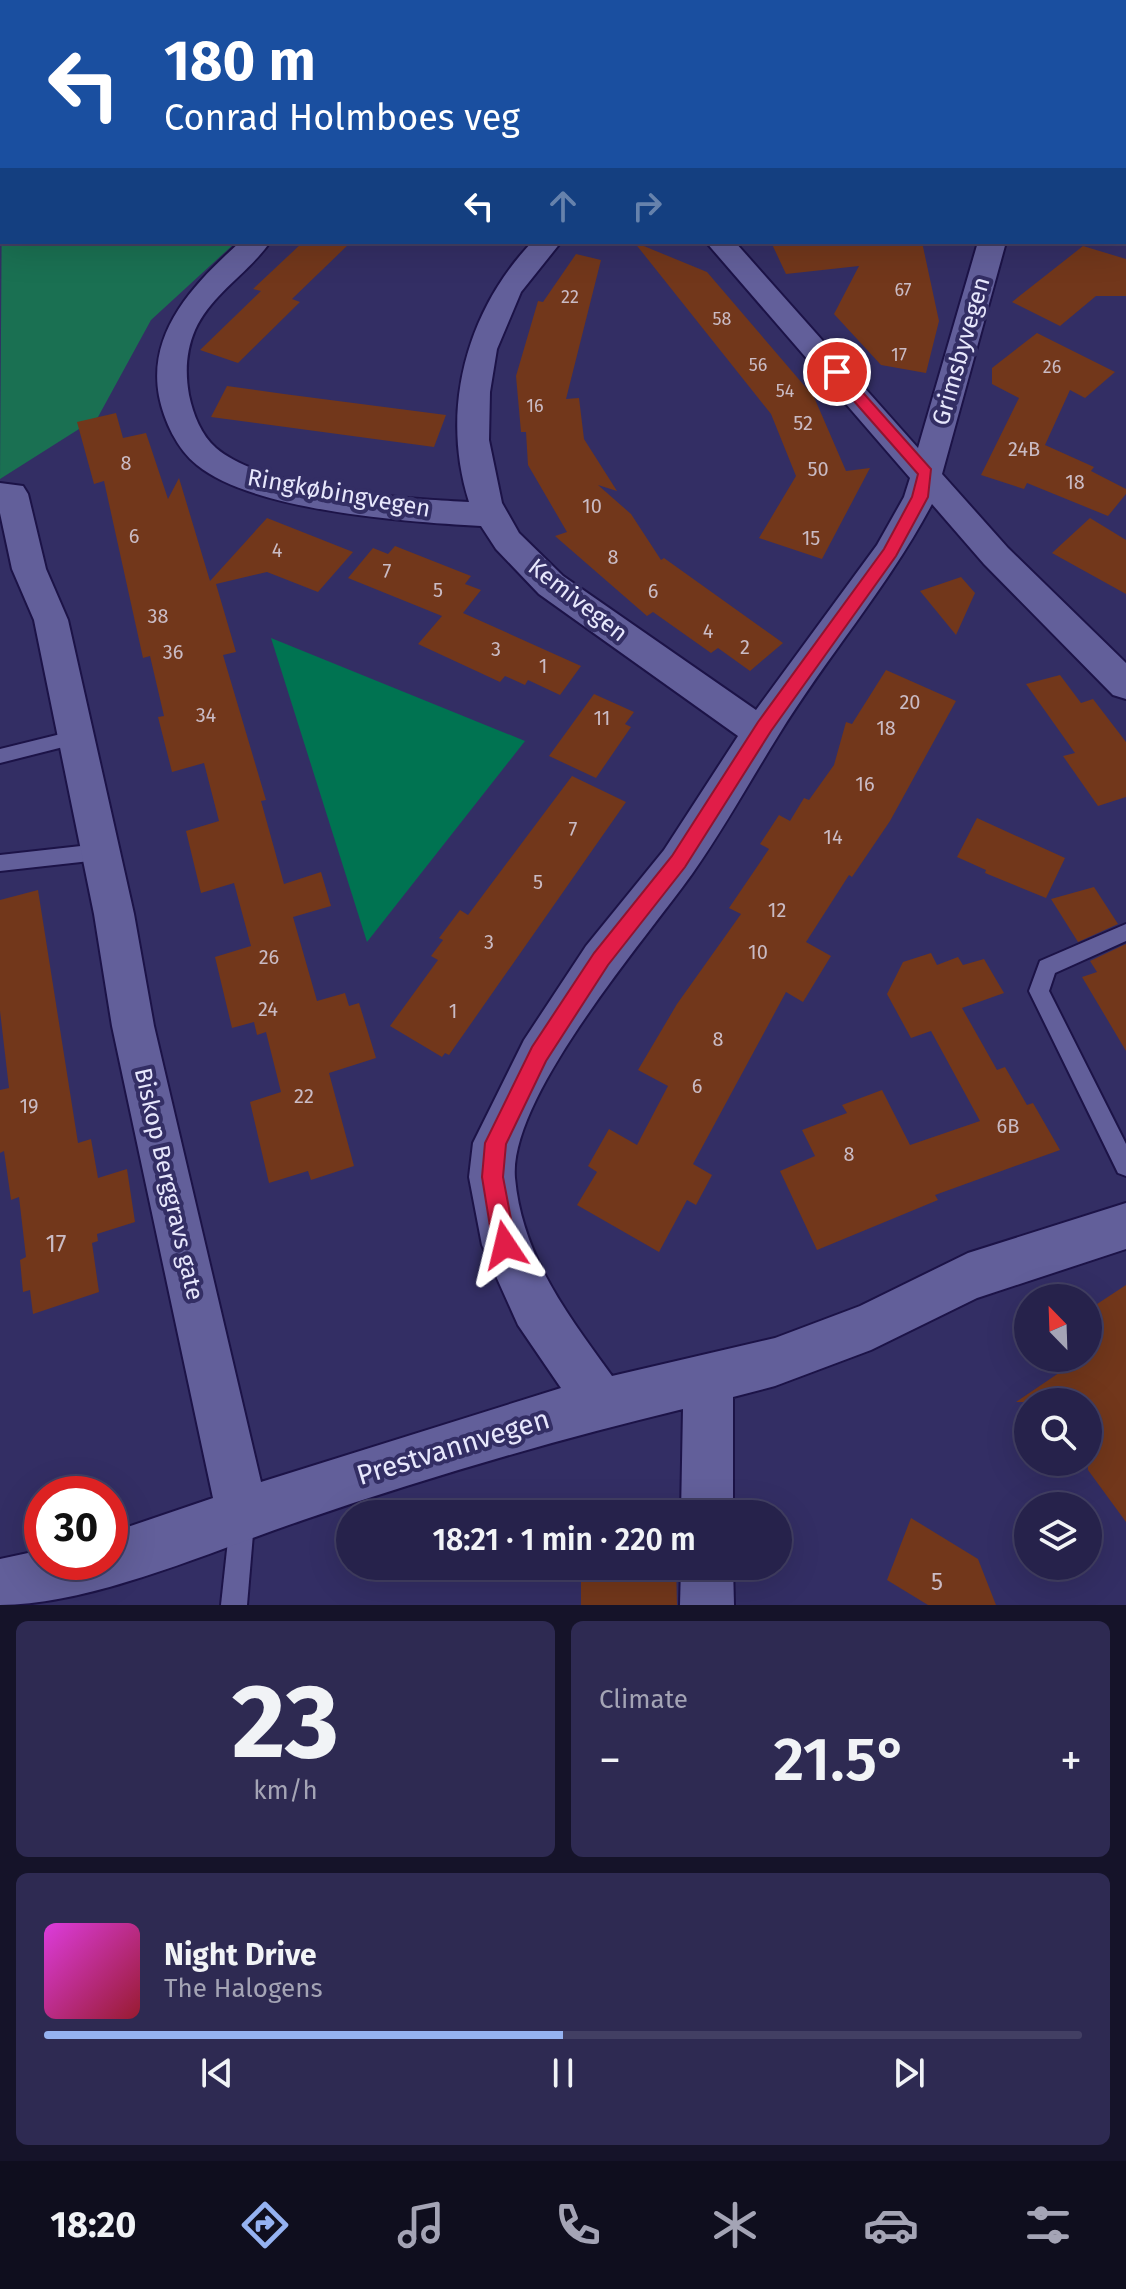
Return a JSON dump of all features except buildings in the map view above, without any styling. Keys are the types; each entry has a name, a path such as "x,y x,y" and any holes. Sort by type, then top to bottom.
{"street":[{"name":"Ringkøbingvegen","path":"254,244 206,288 172,355 173,394 181,418 199,450 226,470 264,484 367,502 491,515"},
{"name":"Kemivegen","path":"545,244 530,259 500,302 483,342 477,373 475,453 491,515 516,551 553,586 761,733"},
{"path":"722,244 1007,568 1119,665"},
{"name":"Grimsbyvegen","path":"602,1405 535,1308 505,1245 492,1177 495,1143 539,1054 601,959 678,862 761,733 890,552 920,497 991,244"},
{"name":"Biskop Berggravs gate","path":"0,494 12,494 29,569 51,620 136,1041 243,1515"},
{"name":"Prestvannvegen","path":"128,1553 383,1467 550,1416 775,1362 871,1326 968,1277 1126,1226"},
{"path":"707,1500 708,1379"},
{"path":"0,1586 26,1580"},
{"path":"707,1580 707,1605"}],"lane":[{"path":"0,756 77,737"},
{"path":"0,863 99,852"},
{"path":"1126,932 1047,967 1039,991 1126,1166"},
{"path":"234,1605 243,1515"}],"green space":[{"path":"2,244 234,244 151,320 98,417 0,479"},
{"path":"271,638 525,741 367,942"}],"route":[{"path":"505,1245 492,1177 495,1143 539,1054 601,959 678,862 764,727 890,552 920,497 926,473 837,372"}]}
